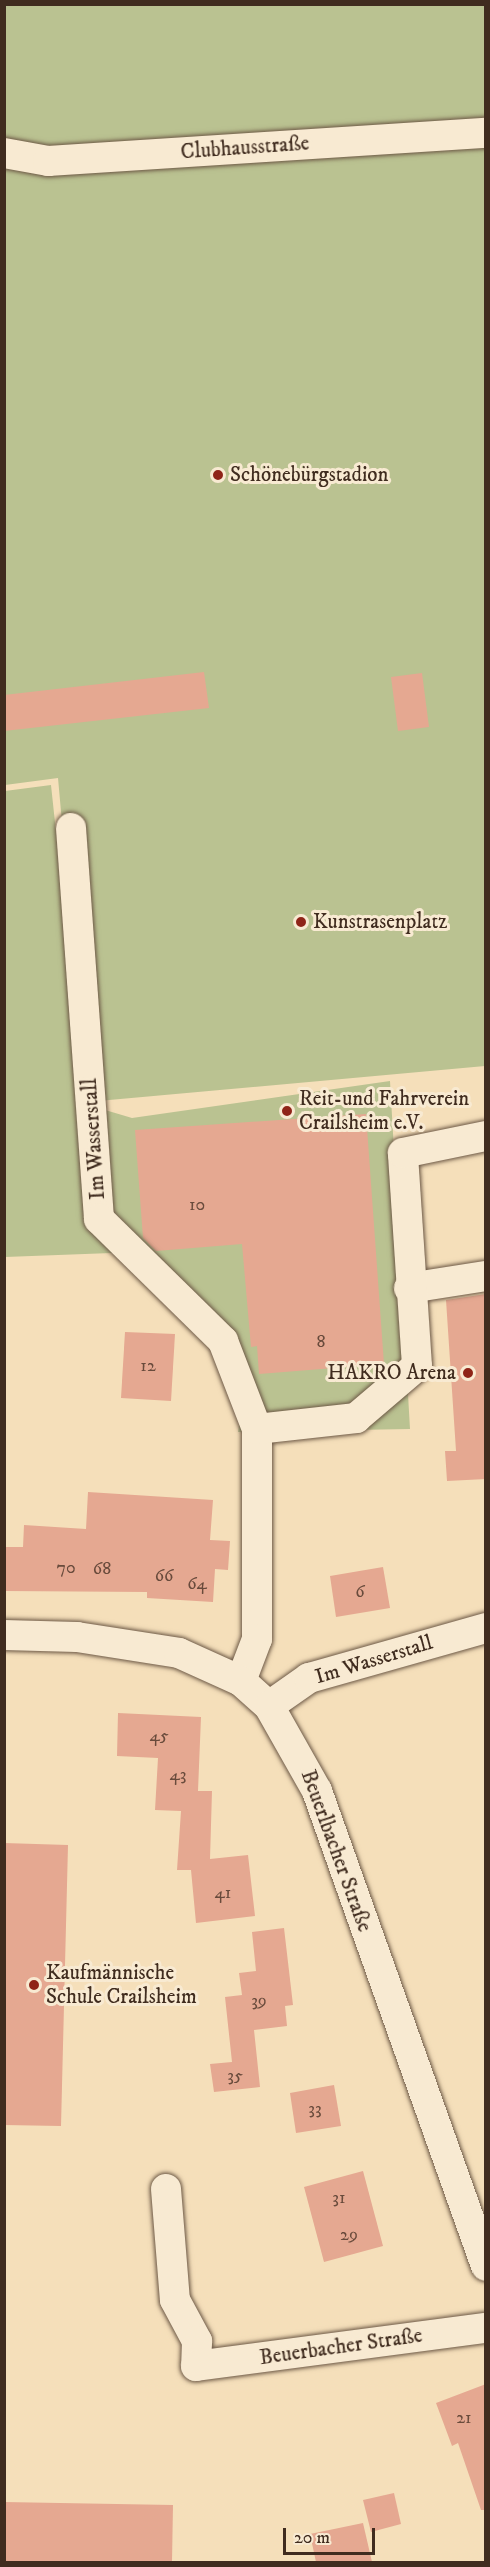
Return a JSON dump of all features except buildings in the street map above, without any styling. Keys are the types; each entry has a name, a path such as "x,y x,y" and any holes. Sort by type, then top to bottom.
{"street":[{"name":"Clubhausstraße","path":"4,153 48,161 486,134"},
{"name":"Im Wasserstall","path":"71,828 99,1219 224,1341 257,1429 257,1639 241,1681"},
{"path":"257,1429 356,1418 417,1366 409,1288 404,1153 486,1136"},
{"path":"409,1288 486,1276"},
{"name":"Im Wasserstall","path":"268,1706 309,1678 486,1629"},
{"name":"Beuerlbacher Straße","path":"4,1635 138,1644 179,1653 241,1681 268,1706 317,1791 486,2266"},
{"name":"Beuerbacher Straße","path":"166,2189 175,2300 197,2341 196,2366 486,2328"}],"green space":[{"name":"Schönebürgstadion","path":"4,5 485,5 485,1066 87,1102 58,778 5,785"},
{"name":"Reit-und Fahrverein Crailsheim e.V.","path":"51,785 85,1104 132,1118 390,1081 410,1429 238,1432 244,1392 138,1252 5,1257 5,791"}],"place":[{"name":"Schönebürgstadion","path":"218,475"},
{"name":"Kunstrasenplatz","path":"301,922"},
{"name":"Reit-und Fahrverein Crailsheim e.V.","path":"287,1111"},
{"name":"HAKRO Arena","path":"468,1373"},
{"name":"Kaufmännische Schule Crailsheim","path":"34,1985"}]}
